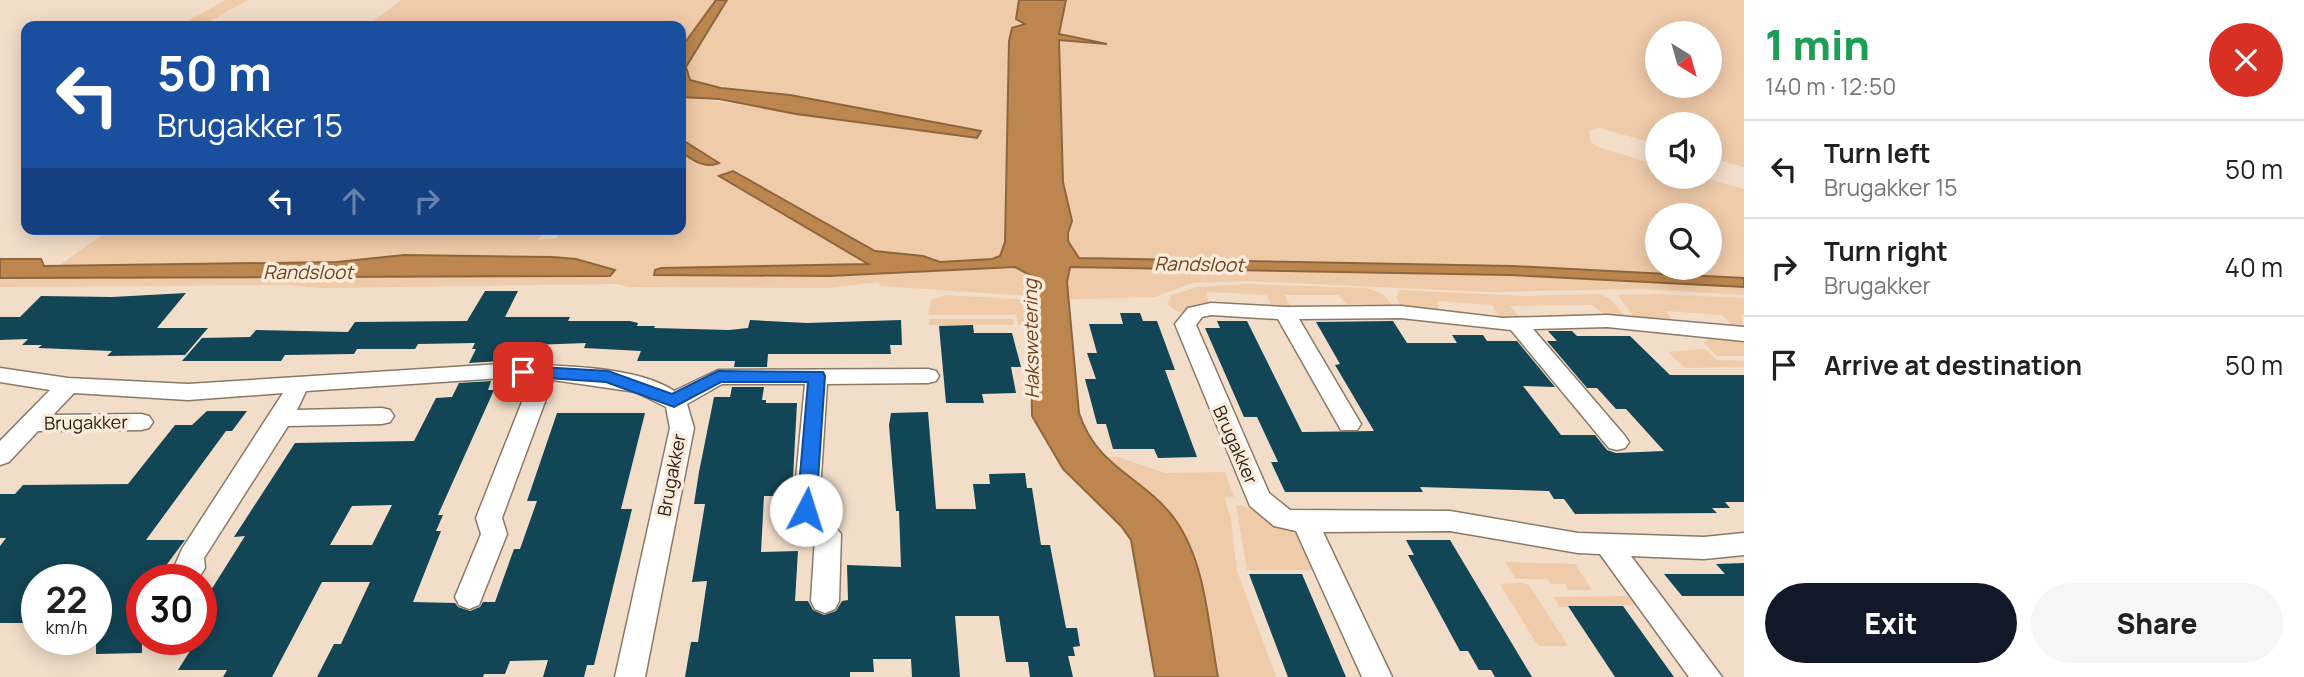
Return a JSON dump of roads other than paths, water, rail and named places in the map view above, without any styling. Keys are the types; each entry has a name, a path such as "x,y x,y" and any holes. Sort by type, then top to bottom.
{"street":[{"name":"Brugakker","path":"1744,334 1607,321 1535,321 1517,324 1401,312 1285,313 1201,310 1190,315 1185,324 1259,499 1283,519 1305,522 1468,522 1553,541 1607,544 1704,548 1744,544"},
{"path":"1285,313 1349,424"},
{"path":"1517,324 1617,442"},
{"name":"Brugakker","path":"0,375 68,385 188,392 297,387 501,371 545,372 608,377 674,401 680,412 682,428 630,677"},
{"path":"469,597 494,534 489,518 545,372"},
{"path":"817,376 806,510 828,534 825,601"},
{"path":"674,401 718,377 928,376"},
{"name":"Brugakker","path":"0,456 68,385"},
{"path":"191,564 191,557 281,418 297,387"},
{"path":"281,418 382,416"},
{"name":"Brugakker","path":"30,423 141,422"},
{"path":"1305,522 1377,677"},
{"path":"1607,544 1707,677"}],"water":[{"path":"716,0 727,0 686,67 686,41"},
{"path":"1019,0 1066,0 1059,34 1107,44 1059,40 1063,182 1072,221 1068,241 1079,258 1512,266 1645,273 1645,280 1744,278 1744,287 1510,275 1070,267 1067,282 1079,413 1097,447 1174,518 1193,554 1204,594 1218,677 1155,677 1131,540 1121,526 1063,469 1032,416 1030,275 1015,267 829,276 654,275 655,270 661,268 868,264 719,176 733,171 875,251 923,256 940,262 992,259 1000,256 1005,242 1009,41 1012,28 1025,24 1016,19"},
{"path":"686,67 690,80 721,88 790,95 981,131 977,138 796,114 719,99 686,97"},
{"path":"686,142 719,163 704,164 686,155"},
{"name":"Randsloot","path":"404,255 553,257 576,259 615,270 610,276 0,278 0,259 41,259 44,266 337,262"}],"water label":[{"name":"Hakswetering","path":"1031,339"}]}
